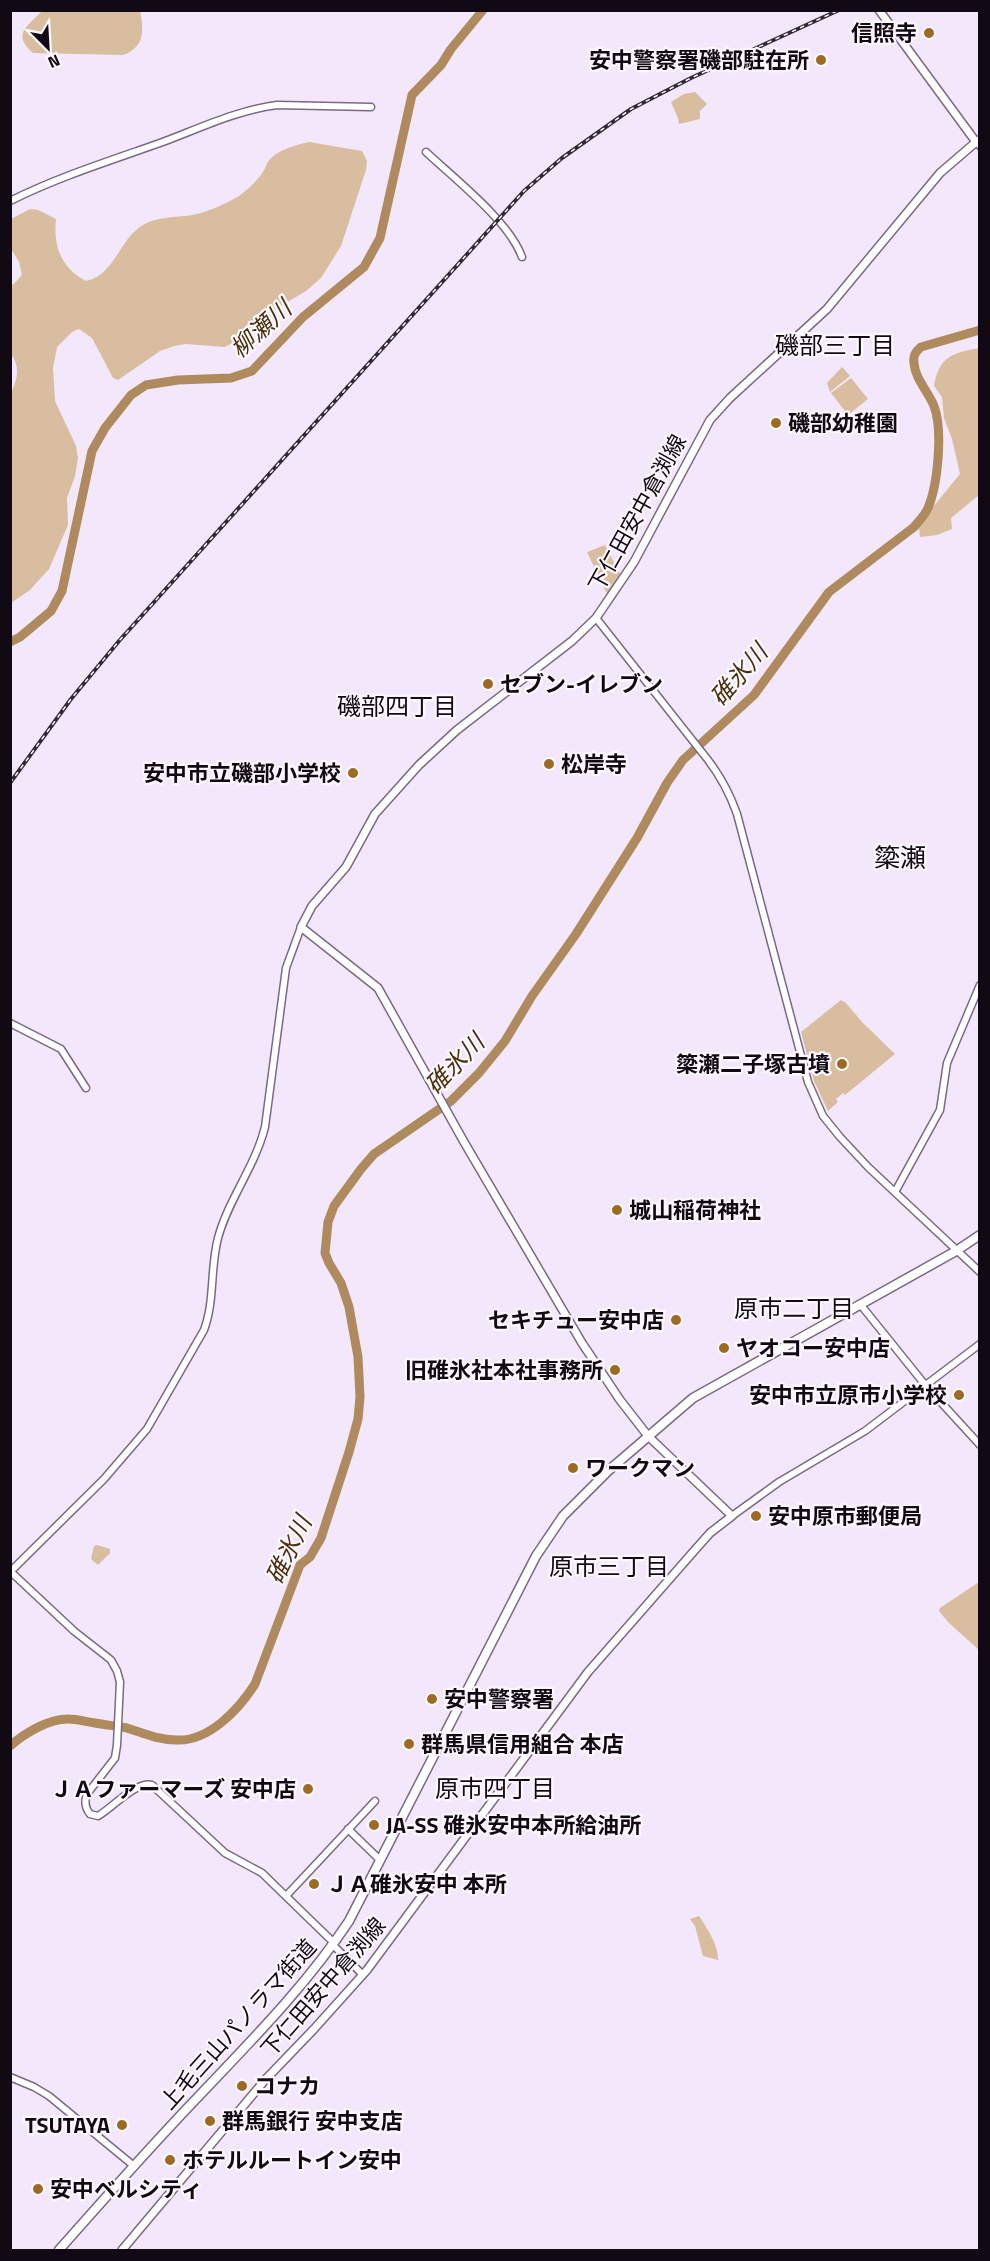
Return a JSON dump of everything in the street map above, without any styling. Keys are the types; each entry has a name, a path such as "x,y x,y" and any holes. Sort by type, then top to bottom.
{"highway":[{"name":"上毛三山パノラマ街道","path":"59,2250 311,1974 349,1922 536,1556 563,1516 648,1436 693,1398 956,1251 980,1235"}],"main road":[{"name":"下仁田安中倉渕線","path":"301,927 315,901 346,867 375,814 419,765 457,730 572,641 596,618 634,562 710,420 730,398 827,309 940,173 978,143 879,10"},
{"path":"301,927 373,983 386,1000 464,1142 582,1343 620,1400 648,1436 732,1516"},
{"name":"下仁田安中倉渕線","path":"122,2250 265,2080 363,1975 588,1672 710,1533 732,1516"}],"street":[{"path":"10,201 42,185 264,107 277,105 371,107"},
{"path":"426,152 507,230 519,247 522,257"},
{"path":"596,618 721,778 737,814 808,1082 823,1116 862,1161 980,1272"},
{"path":"301,927 286,968 263,1136 218,1238 211,1305 204,1330 147,1429 104,1479 11,1572 74,1631 111,1660 117,1671 120,1682 117,1745 112,1762 87,1794 86,1807 90,1814 98,1816 138,1787 146,1784 152,1785 225,1853 262,1873 332,1940 333,1945 363,1975"},
{"path":"895,1192 940,1110 947,1063 980,985"},
{"path":"10,1023 61,1049 86,1088"},
{"path":"860,1304 926,1386 980,1445"},
{"path":"732,1516 779,1482 865,1431 980,1344"},
{"path":"286,1896 375,1801"},
{"path":"348,1829 380,1860"},
{"path":"10,2077 49,2096 134,2166"}],"shaded area":[{"path":"140,10 142,31 139,43 136,48 123,55 33,53 23,41 22,35 27,26 42,11"},
{"path":"695,92 707,104 700,111 700,119 679,124 671,102 684,94"},
{"path":"309,142 362,151 367,161 341,246 321,278 306,291 269,313 247,337 224,347 186,344 174,346 160,351 118,380 113,378 92,338 79,329 72,332 57,347 53,368 55,401 76,446 78,458 75,476 67,498 68,525 49,569 30,590 11,603 10,395 15,385 17,369 11,354 10,288 22,275 19,262 11,249 11,219 30,209 38,210 56,219 56,238 60,255 70,270 86,281 104,272 128,239 143,225 161,219 198,214 228,202 253,184 276,154"},
{"path":"979,348 979,495 951,518 952,529 937,535 920,537 919,528 928,513 960,474 952,439 944,418 942,397 934,386 936,376 944,362 955,354"},
{"path":"842,367 850,376 830,392 827,383"},
{"path":"851,378 868,399 848,415 831,393"},
{"path":"605,545 620,574 607,594 587,552"},
{"path":"841,1000 895,1054 845,1095 843,1093 836,1099 838,1102 828,1111 814,1081 801,1032"},
{"path":"94,1546 110,1549 110,1553 98,1565 91,1559"},
{"path":"979,1582 979,1650 939,1611 940,1608"},
{"path":"699,1916 715,1943 718,1960 703,1956 695,1926 690,1919"}],"waterway":[{"name":"柳瀬川","path":"10,642 20,637 51,611 62,591 92,451 105,428 131,395 146,385 178,380 231,378 252,371 303,317 364,267 380,238 412,95 441,65 483,10"},
{"name":"碓氷川","path":"10,1746 37,1728 53,1721 68,1719 127,1728 163,1739 176,1740 200,1736 232,1713 255,1684 300,1565 310,1557 321,1538 358,1419 360,1397 358,1357 349,1307 341,1283 325,1253 328,1222 334,1206 374,1154 451,1101 479,1073 505,1041 532,996 576,934 637,838 667,783 683,760 754,695 829,592 914,527 924,516 934,485 939,442 937,416 915,369 914,356 921,347 980,330"}],"railway":[{"path":"10,783 71,699 119,641 524,191 562,158 631,109 691,78 839,10"}],"place":[{"name":"信照寺","path":"929,33"},
{"name":"安中警察署磯部駐在所","path":"821,60"},
{"name":"磯部幼稚園","path":"776,423"},
{"name":"セブン-イレブン","path":"488,684"},
{"name":"松岸寺","path":"549,764"},
{"name":"安中市立磯部小学校","path":"353,773"},
{"name":"簗瀬二子塚古墳","path":"842,1064"},
{"name":"城山稲荷神社","path":"617,1210"},
{"name":"セキチュー安中店","path":"676,1320"},
{"name":"ヤオコー安中店","path":"724,1348"},
{"name":"旧碓氷社本社事務所","path":"615,1370"},
{"name":"安中市立原市小学校","path":"959,1395"},
{"name":"ワークマン","path":"573,1468"},
{"name":"安中原市郵便局","path":"756,1516"},
{"name":"安中警察署","path":"432,1699"},
{"name":"群馬県信用組合 本店","path":"409,1744"},
{"name":"ＪＡファーマーズ 安中店","path":"308,1789"},
{"name":"JA-SS 碓氷安中本所給油所","path":"374,1825"},
{"name":"ＪＡ碓氷安中 本所","path":"314,1884"},
{"name":"コナカ","path":"242,2086"},
{"name":"群馬銀行 安中支店","path":"210,2121"},
{"name":"TSUTAYA","path":"122,2125"},
{"name":"ホテルルートイン安中","path":"170,2160"},
{"name":"安中ベルシティ","path":"38,2189"}],"district":[{"name":"磯部三丁目","path":"835,346"},
{"name":"磯部四丁目","path":"397,707"},
{"name":"簗瀬","path":"900,858"},
{"name":"原市二丁目","path":"794,1309"},
{"name":"原市三丁目","path":"609,1567"},
{"name":"原市四丁目","path":"495,1789"}]}
